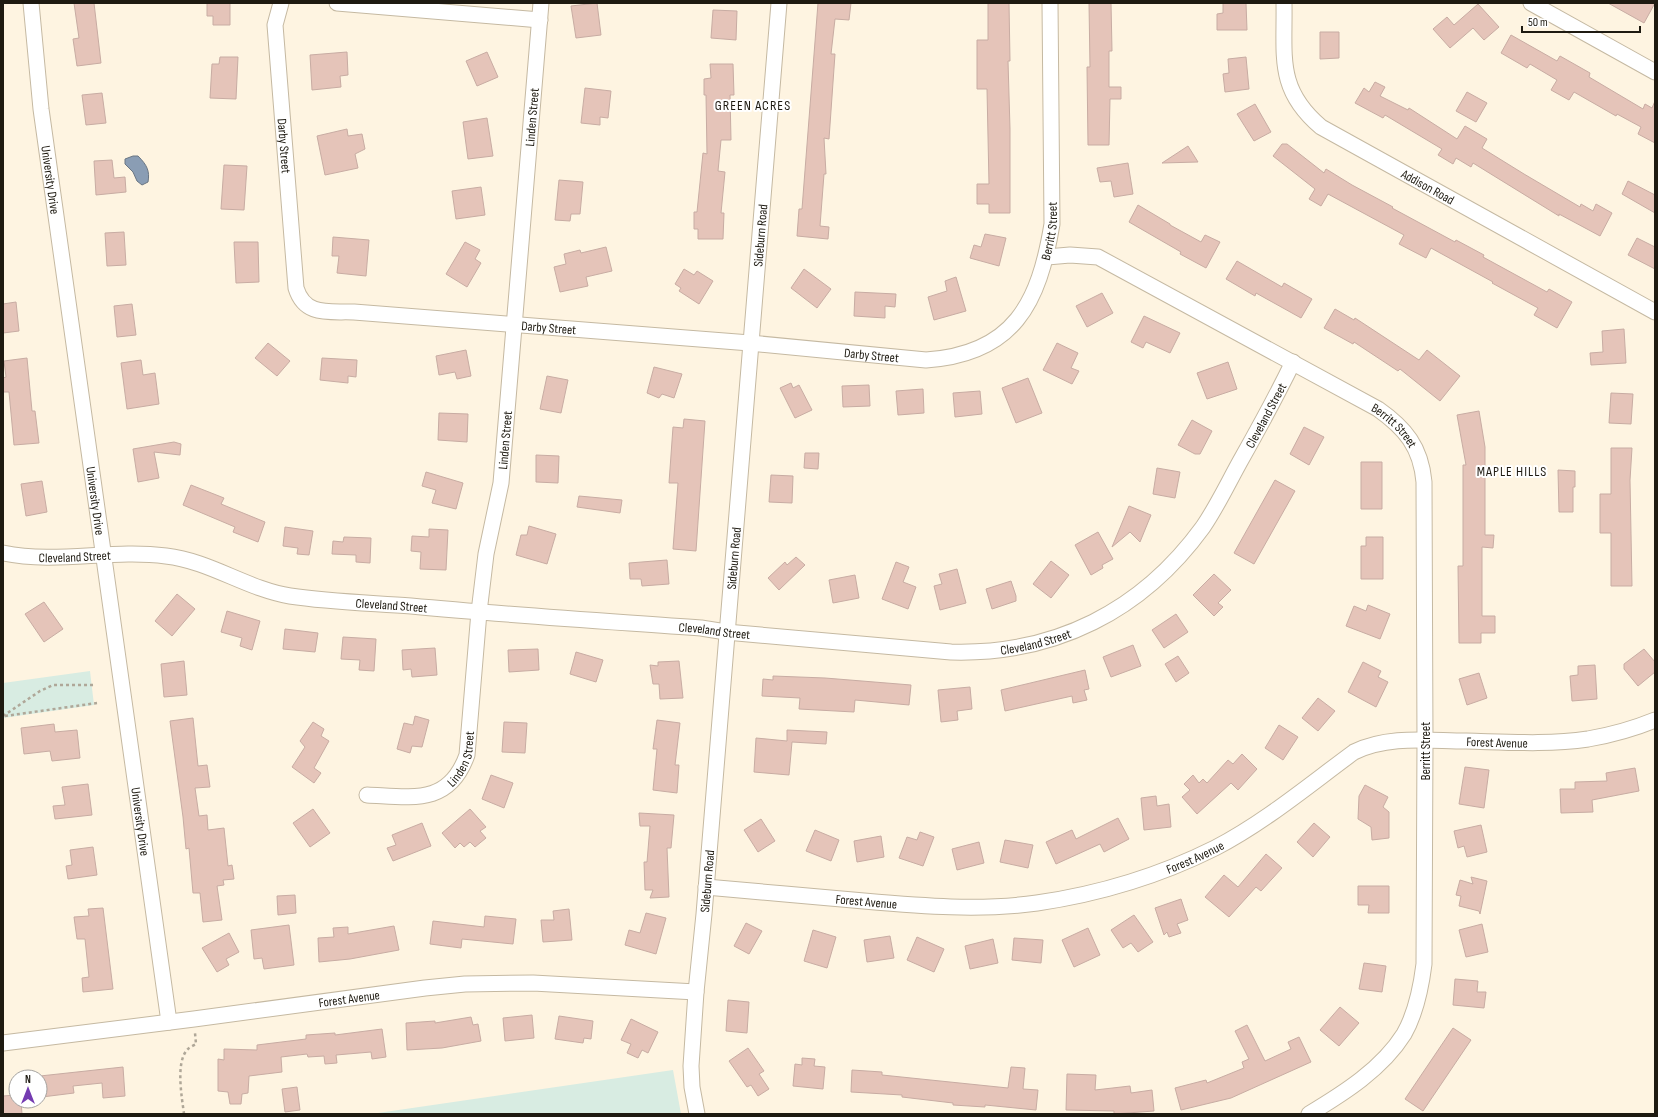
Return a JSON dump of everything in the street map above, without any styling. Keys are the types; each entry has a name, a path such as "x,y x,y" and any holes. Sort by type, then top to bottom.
{"street":[{"name":"University Drive","path":"31,3 41,109 169,1022"},
{"name":"Darby Street","path":"281,3 275,25 296,288 301,301 307,307 319,311 354,312 514,326 750,343 926,360 945,359 966,354 994,340 1008,329 1019,317 1035,291 1046,257"},
{"path":"337,3 540,20"},
{"name":"Linden Street","path":"367,795 415,797 431,794 444,789 454,780 462,768 467,755 479,612 486,554 501,483 541,3"},
{"name":"Sideburn Road","path":"698,1114 692,1088 691,1066 696,992 779,3"},
{"name":"Berritt Street","path":"1050,3 1052,224 1046,257 1070,255 1098,257 1378,409 1403,429 1414,445 1419,457 1424,482 1425,741 1424,964 1421,987 1414,1012 1404,1033 1388,1054 1350,1088 1310,1114"},
{"name":"Addison Road","path":"1284,3 1286,76 1290,89 1298,104 1316,123 1655,312"},
{"path":"1531,3 1655,72"},
{"name":"Cleveland Street","path":"3,553 48,558 103,555 150,555 180,558 207,566 256,588 292,596 479,612 701,628 726,632 974,652 1003,650 1034,645 1061,637 1087,626 1115,612 1143,592 1168,569 1204,526 1278,394 1293,362"},
{"name":"Forest Avenue","path":"706,887 943,907 1000,906 1036,903 1071,897 1111,888 1143,878 1175,866 1215,847 1262,820 1354,752 1367,746 1407,740 1517,742 1587,739 1625,731 1655,720"},
{"name":"Forest Avenue","path":"3,1043 465,984 533,983 696,992"}],"path":[{"path":"94,684 53,685 40,691 3,716 97,703"},
{"path":"184,1114 181,1062 187,1049 196,1044 194,1019"}],"green space":[{"path":"90,671 94,705 3,718 3,683"},
{"path":"673,1070 681,1114 371,1114"}],"water":[{"path":"138,156 144,162 148,171 148,182 142,185 137,181 133,172 125,164 125,159"}],"building":[{"path":"74,3 94,3 101,63 77,66 73,39 79,38"},
{"path":"207,3 230,3 230,25 213,25 213,16 207,16"},
{"path":"597,3 601,35 576,38 571,6"},
{"path":"818,3 851,3 849,20 835,19 831,54 835,54 829,139 824,138 826,174 824,174 820,226 829,227 828,239 797,236 799,209 802,209"},
{"path":"988,3 1009,3 1010,61 1008,61 1010,213 989,213 989,204 977,204 977,184 989,184 987,89 977,89 977,40 988,40"},
{"path":"1089,3 1111,3 1112,51 1109,51 1109,87 1121,87 1121,99 1110,99 1109,145 1088,145 1087,67 1090,67"},
{"path":"1223,3 1246,3 1247,30 1217,30 1217,14 1223,13"},
{"path":"1608,3 1655,3 1644,23"},
{"path":"1478,4 1499,27 1484,40 1473,28 1450,48 1433,29 1447,17 1454,25"},
{"path":"713,10 737,11 736,40 711,38"},
{"path":"1320,32 1339,32 1339,58 1320,59"},
{"path":"1511,35 1557,61 1560,56 1590,73 1589,77 1643,109 1645,104 1652,108 1655,101 1655,143 1638,134 1641,127 1617,114 1616,116 1574,92 1569,100 1551,90 1557,80 1530,64 1527,68 1501,53"},
{"path":"347,52 348,75 340,76 341,87 312,90 310,55"},
{"path":"487,52 498,77 477,86 466,61"},
{"path":"220,57 238,57 236,99 210,98 212,64 219,64"},
{"path":"1246,57 1249,89 1225,92 1223,74 1229,73 1228,59"},
{"path":"710,64 733,64 734,95 730,95 731,140 721,140 718,171 725,172 721,213 724,213 723,239 698,239 698,229 694,229 694,212 697,212 703,153 707,154 706,95 704,95 704,79 711,78"},
{"path":"1375,82 1385,87 1380,96 1408,110 1409,108 1457,139 1465,126 1487,139 1482,148 1580,207 1581,204 1593,211 1596,204 1612,213 1600,236 1559,214 1559,216 1473,163 1471,167 1456,158 1453,164 1438,155 1442,149 1385,115 1383,118 1355,103 1364,88 1369,92"},
{"path":"585,88 611,91 608,118 600,117 600,125 581,123"},
{"path":"1467,92 1487,103 1476,122 1456,111"},
{"path":"102,93 106,123 86,125 82,95"},
{"path":"1255,104 1271,132 1254,141 1237,114"},
{"path":"487,118 493,156 468,159 463,122"},
{"path":"347,129 348,136 362,134 365,149 355,154 358,168 325,175 317,136"},
{"path":"1282,144 1287,144 1324,173 1326,169 1393,207 1392,208 1455,242 1456,240 1484,255 1483,257 1547,292 1549,289 1572,302 1557,328 1534,315 1538,308 1431,248 1426,258 1399,244 1404,235 1328,194 1321,206 1309,199 1315,189 1273,156"},
{"path":"1188,146 1198,162 1162,163"},
{"path":"112,160 114,178 125,177 126,192 96,195 94,161"},
{"path":"1128,163 1133,194 1114,197 1111,181 1100,182 1097,168"},
{"path":"224,165 247,166 244,210 221,209"},
{"path":"559,180 583,182 580,214 571,214 570,221 555,220"},
{"path":"1628,181 1655,195 1655,213 1622,194"},
{"path":"481,187 485,215 456,219 452,191"},
{"path":"1138,205 1201,242 1205,235 1220,242 1206,268 1180,254 1181,252 1129,222"},
{"path":"124,232 126,265 107,266 105,233"},
{"path":"985,234 1006,238 999,266 970,258 974,245 981,247"},
{"path":"333,237 369,240 366,276 337,273 339,256 332,256"},
{"path":"1637,238 1655,247 1655,269 1628,255"},
{"path":"234,242 258,242 259,282 236,283"},
{"path":"465,242 480,250 475,259 481,263 467,287 446,274"},
{"path":"606,247 612,271 586,277 588,286 560,292 554,267 566,264 564,254 580,250 581,253"},
{"path":"1237,261 1282,287 1284,283 1312,299 1301,318 1256,293 1255,296 1226,279"},
{"path":"684,269 694,275 697,271 713,281 699,304 679,291 681,288 675,284"},
{"path":"804,269 831,289 817,308 791,288"},
{"path":"956,277 966,311 934,320 928,297 947,291 945,281"},
{"path":"855,292 896,294 895,307 885,306 885,318 854,316"},
{"path":"1102,293 1113,313 1087,327 1076,306"},
{"path":"16,302 19,331 3,333 3,304"},
{"path":"132,304 136,335 117,337 114,306"},
{"path":"1335,309 1354,320 1355,318 1419,360 1427,350 1460,376 1440,401 1400,369 1398,371 1354,342 1353,344 1324,328"},
{"path":"1144,316 1180,333 1170,353 1146,342 1143,348 1131,342"},
{"path":"1624,329 1626,363 1591,365 1590,353 1603,352 1602,331"},
{"path":"268,343 290,361 277,376 255,358"},
{"path":"1057,343 1078,353 1071,368 1079,371 1072,384 1043,370"},
{"path":"466,350 471,376 457,379 455,372 439,375 436,356"},
{"path":"27,358 32,411 35,411 39,443 14,445 9,392 3,392 3,378 6,377 4,361"},
{"path":"322,358 357,360 356,377 348,376 348,383 320,380"},
{"path":"141,360 143,375 155,373 159,404 127,409 121,363"},
{"path":"1228,362 1237,389 1207,399 1197,373"},
{"path":"654,367 682,374 674,398 662,394 659,398 647,393"},
{"path":"547,376 568,380 561,413 540,409"},
{"path":"1028,378 1042,413 1016,423 1002,388"},
{"path":"791,383 793,388 799,385 812,410 795,418 780,388"},
{"path":"869,385 870,406 843,407 842,386"},
{"path":"923,389 924,413 898,415 896,391"},
{"path":"980,391 982,414 955,417 953,393"},
{"path":"1611,393 1633,394 1631,424 1609,423"},
{"path":"1479,411 1485,447 1485,535 1494,535 1493,548 1482,547 1482,616 1495,616 1495,633 1481,633 1481,643 1459,643 1458,566 1463,566 1463,465 1466,465 1457,415"},
{"path":"439,413 468,414 467,442 438,440"},
{"path":"684,419 705,421 696,551 673,549 678,483 669,483 673,427 683,428"},
{"path":"1192,420 1212,431 1200,454 1195,454 1178,445"},
{"path":"1304,427 1324,437 1309,465 1290,454"},
{"path":"174,442 181,444 180,455 154,452 159,478 138,482 133,449"},
{"path":"1611,448 1632,448 1630,480 1632,586 1611,586 1611,533 1600,533 1600,494 1611,494"},
{"path":"805,453 819,453 818,469 804,468"},
{"path":"536,455 559,456 558,483 536,482"},
{"path":"1361,462 1382,462 1382,509 1361,509"},
{"path":"1157,468 1180,472 1175,498 1153,494"},
{"path":"1558,470 1575,471 1575,487 1573,487 1573,512 1559,512"},
{"path":"426,472 463,483 456,509 432,503 436,490 422,486"},
{"path":"771,475 793,476 792,503 769,502"},
{"path":"1275,480 1295,491 1254,564 1234,553"},
{"path":"42,481 47,512 26,516 21,484"},
{"path":"191,485 224,498 221,504 265,522 258,542 233,532 235,527 183,505"},
{"path":"579,496 622,500 620,513 577,507"},
{"path":"1129,506 1151,515 1140,542 1130,532 1112,547"},
{"path":"529,526 556,534 547,564 516,555 521,535 527,535"},
{"path":"285,527 313,531 309,555 297,554 298,548 283,546"},
{"path":"429,529 448,530 446,570 420,569 421,552 411,551 412,536 429,537"},
{"path":"1098,532 1113,559 1102,565 1103,568 1091,575 1075,545"},
{"path":"344,537 371,538 370,563 356,562 356,555 332,554 333,541 343,542"},
{"path":"1366,537 1383,537 1383,579 1361,579 1361,546 1366,546"},
{"path":"796,557 805,565 779,590 768,578 785,562 787,565"},
{"path":"667,560 669,584 642,586 641,579 630,579 629,563"},
{"path":"1051,561 1069,575 1051,598 1033,584"},
{"path":"896,562 909,567 903,582 916,587 908,609 882,599"},
{"path":"957,569 966,603 940,610 934,586 942,584 939,574"},
{"path":"1214,574 1231,590 1218,603 1223,607 1214,616 1193,595"},
{"path":"855,575 859,598 833,603 829,580"},
{"path":"1011,581 1016,596 1016,601 992,609 986,589"},
{"path":"177,594 195,609 172,636 155,621"},
{"path":"44,602 63,629 44,642 25,614"},
{"path":"1368,605 1390,614 1380,639 1346,626 1354,606 1366,611"},
{"path":"227,611 260,621 252,650 240,646 242,638 221,632"},
{"path":"1176,614 1188,632 1164,648 1152,630"},
{"path":"285,629 318,633 315,652 283,649"},
{"path":"343,637 376,639 374,671 359,670 360,660 341,659"},
{"path":"1133,645 1141,666 1111,677 1103,657"},
{"path":"435,648 437,675 412,677 411,669 403,670 402,650"},
{"path":"538,649 539,670 509,672 508,650"},
{"path":"1644,649 1655,662 1655,672 1638,686 1624,669 1624,664"},
{"path":"576,652 603,660 596,682 570,674"},
{"path":"1178,656 1189,673 1176,682 1165,664"},
{"path":"184,661 187,695 164,697 161,664"},
{"path":"679,661 683,698 660,699 659,684 653,684 650,665 658,666 658,662"},
{"path":"1363,662 1381,671 1378,677 1388,682 1376,707 1348,692"},
{"path":"1595,665 1597,699 1572,701 1570,676 1578,675 1578,666"},
{"path":"1085,670 1089,689 1084,690 1087,700 1073,703 1072,696 1005,711 1001,690"},
{"path":"1479,673 1487,698 1467,705 1459,679"},
{"path":"773,676 825,678 911,685 909,705 855,700 854,712 799,709 800,698 762,696 763,679 773,680"},
{"path":"970,687 972,709 957,711 958,720 941,722 938,690"},
{"path":"1318,698 1335,711 1318,731 1302,718"},
{"path":"415,716 429,720 422,747 412,746 410,753 397,749 404,723 413,725"},
{"path":"193,718 198,766 207,765 210,787 195,788 199,816 207,815 208,830 224,828 228,866 232,865 234,879 223,880 224,885 217,886 222,920 203,922 200,893 193,893 189,848 186,849 170,721"},
{"path":"657,720 680,723 675,765 679,765 677,793 653,790 657,749 653,749"},
{"path":"313,722 324,729 321,736 329,741 314,768 321,773 314,783 292,767 305,747 300,741"},
{"path":"504,722 527,723 525,753 502,752"},
{"path":"54,724 55,732 77,730 80,758 52,761 50,751 24,754 21,728"},
{"path":"1279,725 1298,737 1283,760 1265,748"},
{"path":"787,730 827,732 826,744 792,742 789,775 754,772 756,738 787,741"},
{"path":"1242,754 1257,769 1238,790 1231,783 1197,814 1182,797 1190,790 1184,784 1193,775 1199,783 1203,779 1207,783 1228,760 1233,764"},
{"path":"1465,767 1489,770 1484,808 1459,804"},
{"path":"1635,768 1639,791 1592,800 1593,812 1561,813 1560,789 1575,789 1575,782 1607,781 1606,773"},
{"path":"491,775 513,783 504,808 482,799"},
{"path":"88,784 92,815 55,819 53,806 65,805 62,787"},
{"path":"1365,785 1388,797 1383,807 1389,812 1389,838 1372,840 1371,827 1358,819 1359,796"},
{"path":"1156,796 1157,806 1169,804 1171,827 1144,830 1141,798"},
{"path":"313,809 330,833 310,847 293,823"},
{"path":"470,809 486,827 480,831 486,838 475,847 470,842 464,847 460,843 455,848 442,833"},
{"path":"639,813 674,815 671,848 667,848 669,897 650,898 653,890 645,890 644,862 647,862 650,826 640,826"},
{"path":"1118,818 1129,839 1104,852 1100,844 1056,864 1046,842 1072,830 1076,839"},
{"path":"761,819 775,841 758,852 744,830"},
{"path":"422,823 431,846 393,861 387,848 396,845 392,835"},
{"path":"1314,823 1330,837 1313,857 1297,842"},
{"path":"1481,825 1487,852 1467,857 1464,846 1458,848 1454,831"},
{"path":"815,830 839,840 831,861 806,851"},
{"path":"920,832 934,837 923,866 899,858 907,837 917,840"},
{"path":"881,836 884,857 857,862 854,841"},
{"path":"1005,840 1033,845 1028,868 1000,862"},
{"path":"979,842 984,863 957,870 952,849"},
{"path":"93,847 97,875 68,879 66,866 72,865 70,850"},
{"path":"1266,854 1282,868 1261,891 1256,887 1229,917 1205,897 1224,875 1238,887"},
{"path":"1471,877 1487,881 1480,914 1479,911 1459,906 1461,896 1456,895 1460,880 1473,884"},
{"path":"1358,886 1389,886 1389,913 1368,913 1369,905 1358,905"},
{"path":"295,895 296,913 278,915 277,896"},
{"path":"1181,899 1188,920 1177,924 1181,933 1169,937 1167,932 1164,935 1155,908"},
{"path":"103,908 113,989 83,992 82,978 89,977 85,939 77,939 74,917 89,916 88,909"},
{"path":"569,909 572,940 543,942 541,920 554,920 553,911"},
{"path":"646,913 666,918 656,954 625,945 629,930 640,933"},
{"path":"1134,915 1153,942 1138,952 1131,943 1123,948 1111,930"},
{"path":"485,916 516,919 513,944 462,939 461,948 430,944 433,921 484,927"},
{"path":"746,923 762,931 749,954 734,946"},
{"path":"1482,924 1488,952 1466,957 1459,930"},
{"path":"289,925 294,965 264,969 262,958 254,959 251,930"},
{"path":"394,926 399,950 350,959 319,962 318,938 334,937 333,928 348,927 348,934"},
{"path":"1088,928 1100,955 1074,967 1062,940"},
{"path":"813,930 836,937 827,968 804,961"},
{"path":"229,933 239,952 226,959 229,965 217,972 202,948"},
{"path":"890,936 894,958 867,962 864,940"},
{"path":"917,937 944,949 934,972 907,960"},
{"path":"1014,938 1043,940 1041,963 1012,960"},
{"path":"993,939 998,963 970,969 965,946"},
{"path":"1364,963 1386,966 1382,992 1359,989"},
{"path":"1455,979 1478,981 1477,992 1486,992 1484,1008 1453,1005"},
{"path":"728,1000 749,1002 747,1033 726,1031"},
{"path":"1340,1007 1359,1023 1339,1046 1320,1030"},
{"path":"532,1015 534,1038 505,1041 503,1018"},
{"path":"559,1016 593,1021 591,1039 584,1038 583,1043 555,1039"},
{"path":"471,1017 473,1025 478,1024 481,1041 442,1048 407,1050 406,1023 435,1021 435,1023"},
{"path":"631,1019 658,1032 648,1053 642,1050 638,1058 627,1053 631,1044 621,1040"},
{"path":"1247,1025 1265,1061 1291,1049 1288,1042 1299,1037 1311,1062 1231,1098 1181,1110 1175,1088 1206,1080 1207,1083 1244,1068 1242,1062 1249,1059 1235,1031"},
{"path":"1453,1028 1471,1040 1423,1111 1405,1099"},
{"path":"382,1029 386,1057 372,1059 371,1052 336,1055 337,1063 325,1064 324,1056 308,1057 307,1054 281,1057 282,1072 249,1076 248,1093 242,1094 241,1104 230,1104 228,1092 218,1091 218,1059 224,1060 224,1049 257,1050 257,1045 306,1039 306,1035 335,1033 335,1035"},
{"path":"748,1048 764,1071 759,1074 769,1089 758,1096 751,1085 747,1087 729,1061"},
{"path":"802,1058 815,1059 814,1066 825,1067 823,1089 793,1086 795,1064 802,1065"},
{"path":"123,1067 125,1096 103,1098 102,1083 73,1086 74,1093 48,1096 48,1075"},
{"path":"1011,1067 1025,1068 1023,1089 1038,1090 1036,1110 985,1105 985,1107 953,1105 953,1103 902,1097 902,1095 851,1092 852,1070 882,1072 882,1075 1008,1088"},
{"path":"1067,1074 1096,1075 1095,1090 1130,1086 1131,1093 1152,1090 1154,1111 1114,1114 1114,1111 1066,1110"},
{"path":"297,1087 300,1110 285,1112 282,1089"},
{"path":"3,1096 8,1096 8,1109 22,1109 22,1114 3,1114"}],"district":[{"name":"GREEN ACRES","path":"753,105"},
{"name":"MAPLE HILLS","path":"1512,471"}]}
